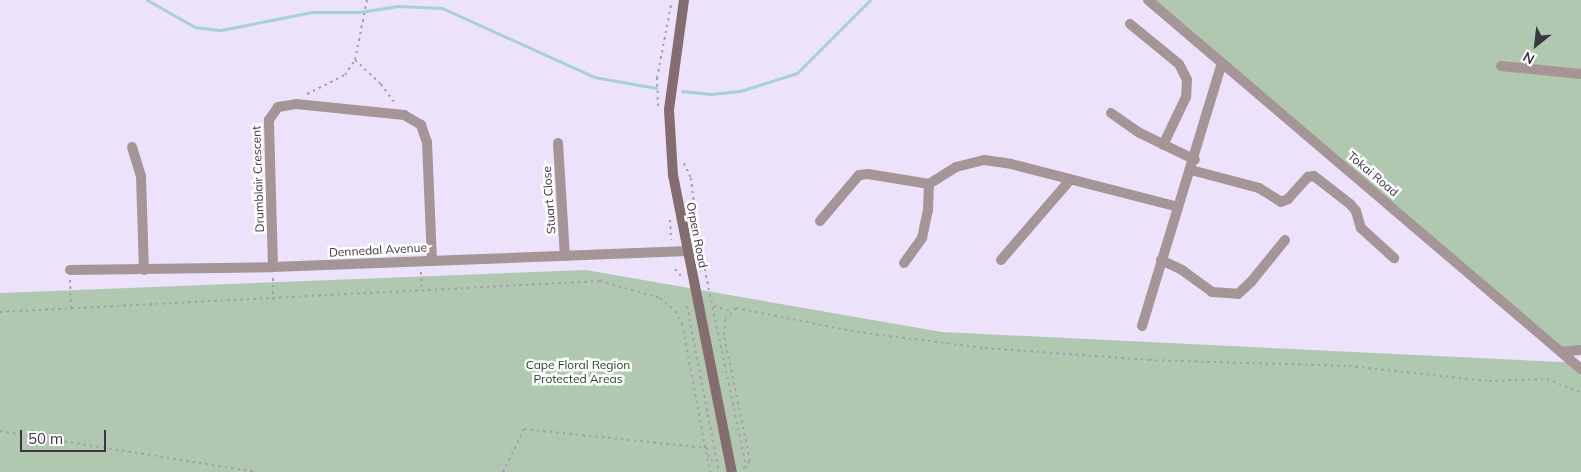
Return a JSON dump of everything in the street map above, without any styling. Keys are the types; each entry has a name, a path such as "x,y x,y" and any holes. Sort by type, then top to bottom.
{"main road":[{"name":"Orpen Road","path":"684,0 668,123 673,175 732,472"}],"street":[{"name":"Tokai Road","path":"1148,0 1581,368"},
{"path":"1130,24 1180,64 1187,80 1186,97 1164,145"},
{"path":"1142,326 1161,260 1195,160 1222,63"},
{"path":"1501,66 1581,74"},
{"name":"Drumblair Crescent","path":"273,267 268,130 272,114 278,107 296,104 404,115"},
{"path":"1111,113 1164,145 1195,160"},
{"path":"404,115 421,125 427,142 432,260"},
{"name":"Stuart Close","path":"558,143 565,256"},
{"path":"132,147 141,176 144,270"},
{"path":"820,221 859,176 878,175 929,184 956,167 984,160 1011,164 1178,207"},
{"path":"1191,170 1259,188 1280,202 1288,199 1308,176 1314,176 1350,204 1356,211 1361,228 1394,258"},
{"path":"1001,260 1070,180"},
{"path":"904,263 922,238 929,184"},
{"path":"1161,260 1182,270 1212,292 1238,294 1251,282 1285,240"},
{"name":"Dennedal Avenue","path":"70,270 273,267 688,251"},
{"path":"1561,352 1581,350"}],"path":[{"path":"300,97 344,75 355,60 367,0"},
{"path":"355,60 381,84 404,115"},
{"path":"682,160 691,178 698,237 714,306 744,468 747,472"},
{"path":"420,260 422,292"},
{"path":"273,267 273,300"},
{"path":"675,269 685,283"},
{"path":"70,270 71,310"},
{"path":"0,312 273,300 600,281 660,298 675,311 682,324 703,448 710,472"},
{"path":"687,302 719,472"},
{"path":"714,306 730,311"},
{"path":"744,468 750,461 724,335 724,325 730,311 736,308 857,332 1055,355 1349,366 1489,381 1547,379 1581,393"},
{"path":"503,472 524,429 709,449 711,460 717,462"},
{"path":"0,431 257,472"}],"green space":[{"path":"1147,0 1581,0 1581,352 1561,352"},
{"name":"Cape Floral Region Protected Areas","path":"586,270 942,332 1581,363 1581,472 0,472 0,293"}],"waterway":[{"path":"147,0 195,27 221,30 312,12 359,12 399,6 442,8 594,77 656,88"},
{"path":"682,91 711,94 740,91 797,73 870,0"}]}
